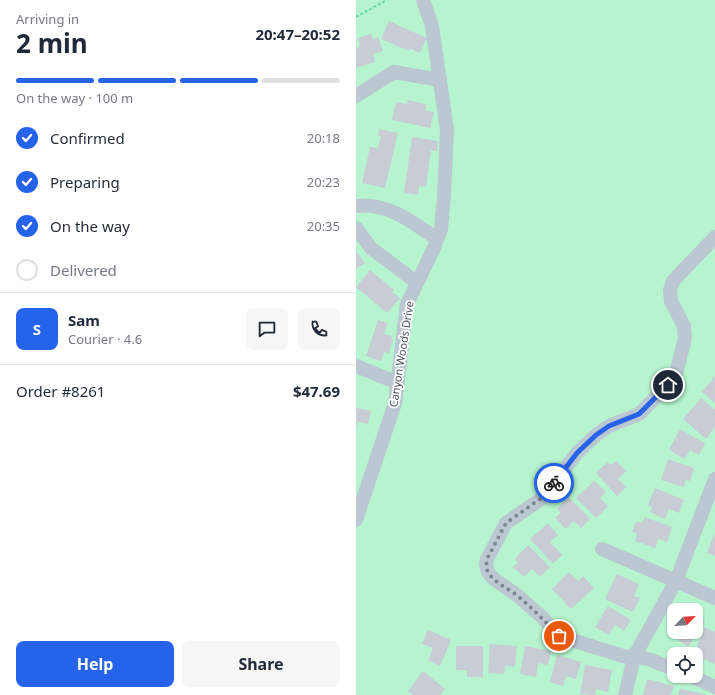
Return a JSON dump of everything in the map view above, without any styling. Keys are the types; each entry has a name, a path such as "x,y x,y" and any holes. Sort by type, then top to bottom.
{"street":[{"name":"Canyon Woods Drive","path":"356,520 395,403 407,304 441,229 444,196 446,130 432,26 423,0"},
{"path":"356,96 394,72 440,80"},
{"path":"356,206 370,204 391,210 437,239"},
{"path":"356,228 371,248 416,282"},
{"path":"667,666 648,659 623,656 559,636 518,596 494,579 488,572 486,565 487,559 506,523 540,499 577,453 596,435 609,426 639,414 668,385 676,374 685,338 684,326 671,301 670,290 673,280 715,237"},
{"path":"356,366 398,383"},
{"path":"625,695 634,658 676,581 715,479"},
{"path":"602,549 715,598"},
{"path":"703,682 715,687"}],"path":[{"path":"356,17 387,0"}],"green space":[{"path":"356,0 715,0 715,695 356,695"}],"building":[{"path":"389,21 427,38 420,53 410,49 409,51 381,39"},
{"path":"371,34 373,39 378,37 383,51 373,54 375,62 356,68 356,48 360,47 358,38"},
{"path":"408,100 426,104 425,110 434,112 430,128 392,120 396,102 407,104"},
{"path":"379,129 398,133 385,188 362,183 370,147 378,148 381,136 378,136"},
{"path":"412,137 438,141 437,151 431,150 426,187 419,186 418,195 404,193"},
{"path":"356,251 365,263 356,269"},
{"path":"370,270 394,290 392,292 400,298 387,313 356,287"},
{"path":"378,320 388,323 384,334 392,336 391,339 393,340 389,353 384,352 381,361 366,356"},
{"path":"715,376 715,403 702,392"},
{"path":"701,398 715,410 715,427 706,439 683,419"},
{"path":"356,408 371,411 368,424 358,422 357,430"},
{"path":"680,429 705,443 699,455 690,450 685,459 669,450"},
{"path":"668,459 694,468 690,481 686,480 684,487 661,480"},
{"path":"616,461 626,471 618,479 626,487 617,496 596,473 608,462 611,465"},
{"path":"594,481 606,492 600,498 608,506 596,518 576,498"},
{"path":"655,488 684,500 679,513 669,509 665,519 650,512 652,507 648,505"},
{"path":"569,497 590,519 581,528 574,521 566,529 555,518 561,513 557,509"},
{"path":"645,517 672,527 667,542 658,539 655,548 635,541 637,534 632,532 636,521 642,523"},
{"path":"548,523 558,535 550,542 562,555 553,564 530,539"},
{"path":"715,532 715,556 707,553"},
{"path":"528,545 550,567 540,577 532,569 524,577 513,567 518,562 515,559"},
{"path":"569,572 578,581 583,576 594,588 571,609 552,589"},
{"path":"617,574 639,584 634,596 640,598 633,612 605,599"},
{"path":"608,606 631,620 624,631 615,625 608,635 595,627"},
{"path":"705,627 715,632 715,664 703,658 703,647 697,647 700,639 703,639"},
{"path":"428,630 451,640 440,666 428,661 433,648 422,644"},
{"path":"677,639 693,639 688,647"},
{"path":"490,644 517,646 515,667 505,666 504,674 488,673"},
{"path":"456,646 483,646 483,677 467,677 467,670 456,670"},
{"path":"525,646 551,651 548,665 538,663 536,677 520,674"},
{"path":"557,655 581,662 576,679 566,676 563,686 550,682"},
{"path":"585,665 612,670 608,692 596,689 595,695 580,694"},
{"path":"423,671 445,689 440,695 413,695 408,691"},
{"path":"647,679 674,686 671,695 643,695"},
{"path":"680,689 705,694 705,695 678,695"}],"way so far":[{"path":"554,483 540,499 506,523 487,559 486,565 488,572 494,579 518,596 559,636"}],"route":[{"path":"554,483 577,453 596,435 609,426 639,414 668,385"}]}
